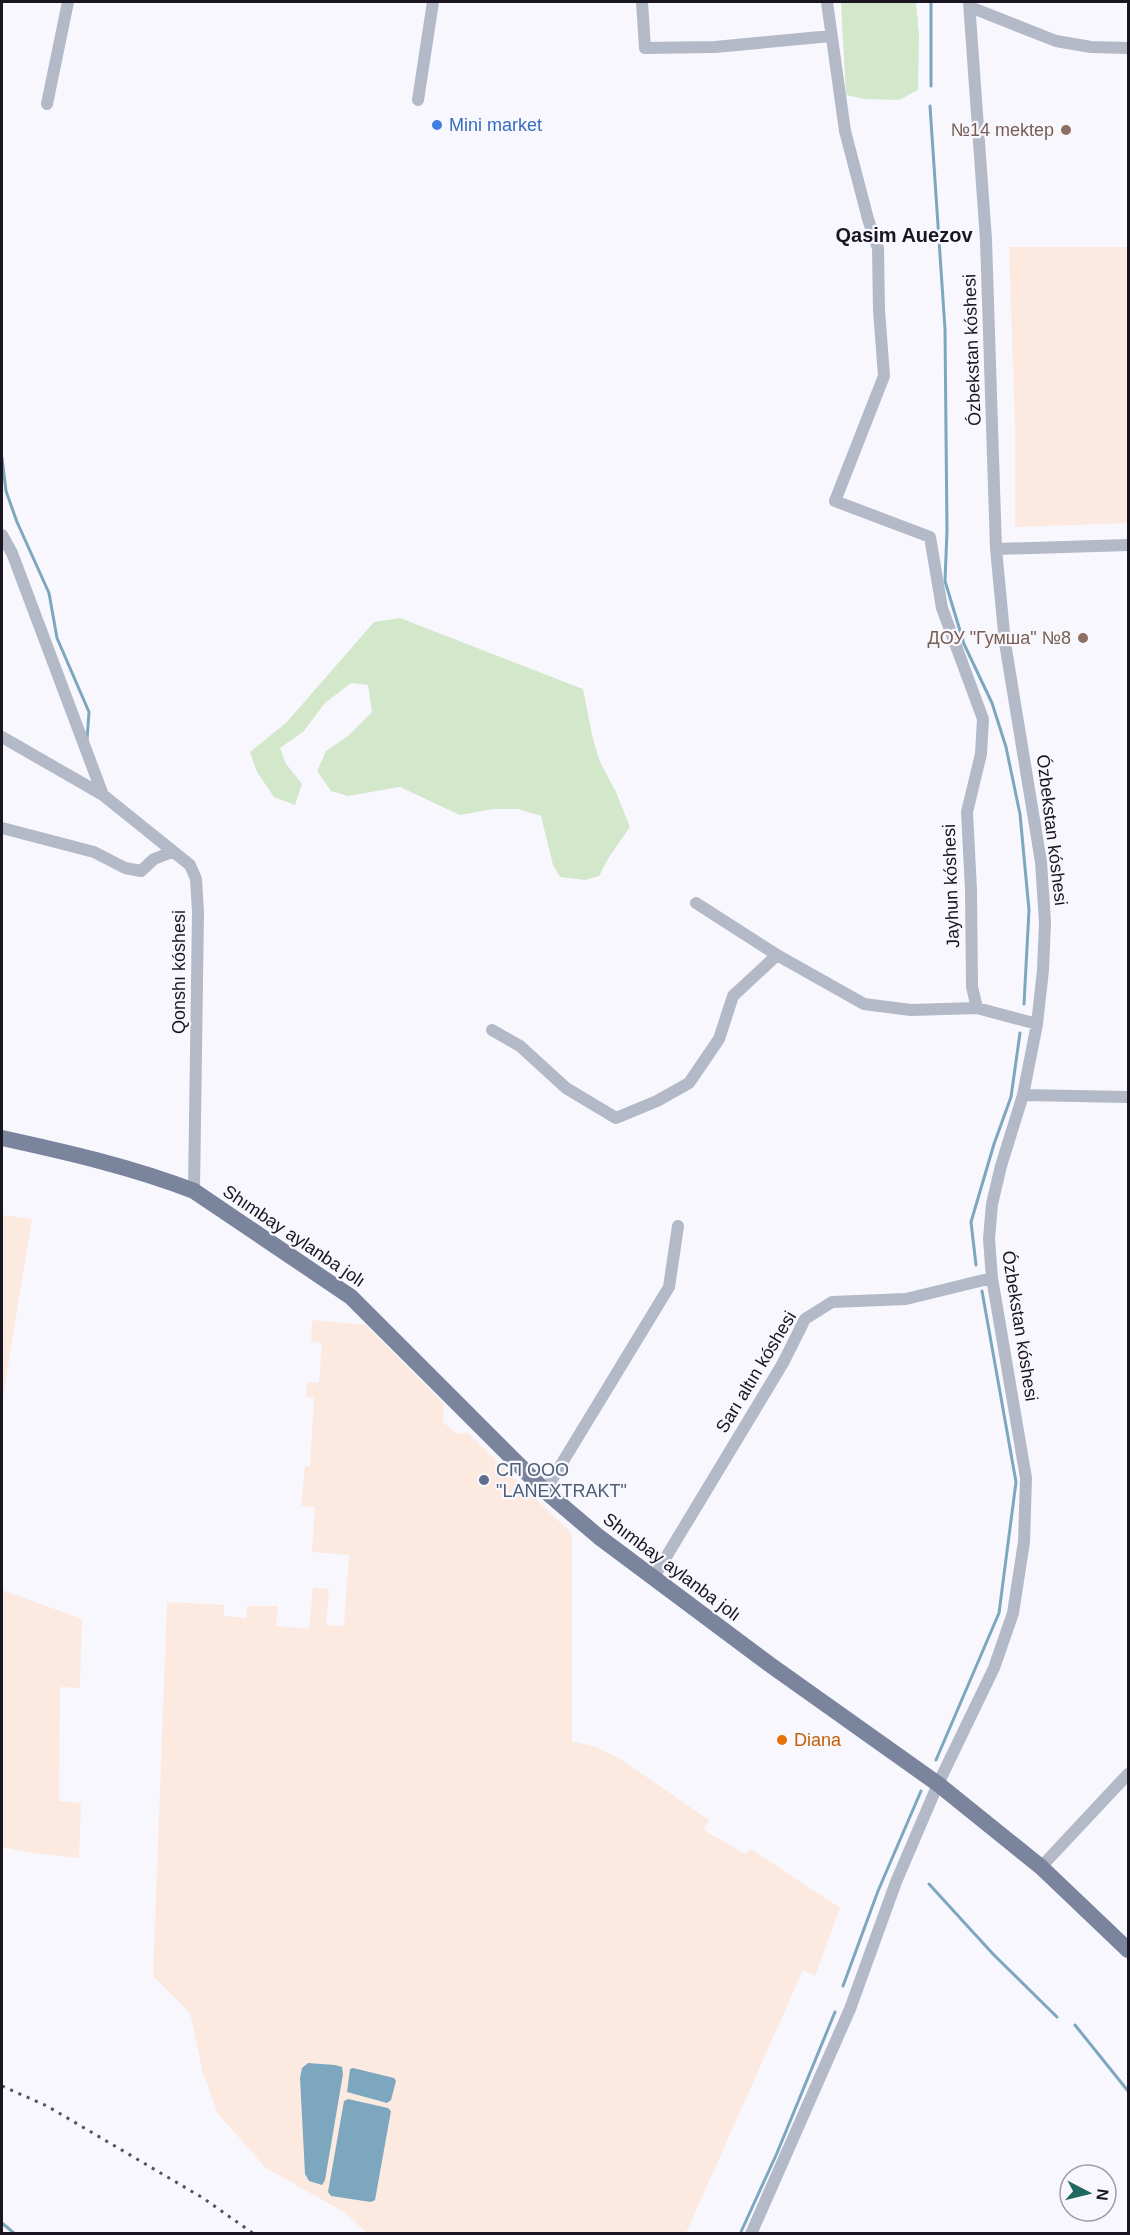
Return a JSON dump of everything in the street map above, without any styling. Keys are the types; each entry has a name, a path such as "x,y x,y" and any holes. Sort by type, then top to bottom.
{"main road":[{"name":"Shımbay aylanba jolı","path":"2,1138 65,1151 194,1191 351,1297 545,1491 599,1537 769,1665 938,1784 1041,1867 1128,1950"}],"street":[{"path":"47,104 68,2"},
{"path":"418,100 433,2"},
{"path":"642,2 645,48 715,47 831,36 827,2"},
{"path":"970,4 1056,41 1090,47 1128,48"},
{"name":"Ózbekstan kóshesi","path":"751,2234 850,2009 896,1882 938,1784 998,1657 1013,1613 1024,1542 1026,1478 992,1278 989,1239 992,1204 1023,1095 1037,1024 1045,922 1041,862 1005,643 996,549 986,240 970,4"},
{"name":"Jayhun kóshesi","path":"831,36 845,131 878,248 879,310 884,376 835,501 930,537 942,608 983,719 981,754 967,812 972,987 977,1008"},
{"name":"Qonshı kóshesi","path":"2,535 12,553 103,795"},
{"path":"996,549 1128,546"},
{"name":"Qonshı kóshesi","path":"2,737 103,795 190,865 196,879 198,912 194,1191"},
{"path":"2,828 94,852 125,868 141,872 154,859 172,852"},
{"path":"696,903 777,955 864,1004 911,1010 977,1008 1037,1024"},
{"path":"492,1030 520,1046 566,1088 616,1118 657,1101 689,1083 718,1039 734,996 777,955"},
{"path":"1023,1095 1128,1097"},
{"path":"545,1491 669,1287 678,1226"},
{"name":"Sarı altın kóshesi","path":"654,1577 783,1363 805,1319 832,1302 906,1299 992,1278"},
{"path":"1041,1867 1128,1774"}],"shaded area":[{"path":"1009,247 1128,247 1128,523 1015,527 1015,430"},
{"path":"2,1215 32,1219 2,1403"},
{"path":"312,1320 366,1325 444,1404 443,1422 457,1434 467,1432 572,1534 572,1741 596,1747 619,1758 709,1820 704,1830 745,1854 751,1849 840,1908 815,1976 803,1970 686,2233 367,2233 344,2212 266,2168 218,2114 203,2073 190,2013 153,1976 167,1602 224,1605 224,1616 246,1618 247,1606 278,1606 276,1626 309,1629 313,1588 329,1589 326,1625 344,1626 349,1555 312,1552 315,1507 301,1506 305,1466 310,1466 314,1398 306,1397 307,1382 319,1383 322,1343 311,1341"},
{"path":"2,1590 82,1619 80,1688 60,1687 59,1801 81,1803 79,1858 2,1847"}],"green space":[{"path":"841,2 916,2 919,35 918,90 899,100 865,99 846,95"},
{"path":"400,618 583,689 600,762 616,792 630,827 599,876 585,880 560,877 553,865 541,816 518,809 493,809 460,815 400,787 348,796 331,791 317,771 326,751 348,736 372,712 368,685 351,683 325,703 303,732 280,748 286,764 302,784 295,805 274,797 257,772 250,752 286,723 374,622"}],"water":[{"path":"308,2063 342,2067 343,2074 325,2180 322,2185 309,2181 305,2174 300,2078 302,2068"},
{"path":"350,2069 394,2078 396,2081 391,2100 387,2103 347,2092"},
{"path":"348,2099 388,2108 391,2111 375,2200 371,2202 331,2196 328,2192 344,2101"}],"waterway":[{"path":"931,2 931,86"},
{"path":"930,106 945,329 947,531 945,581 964,644 992,703 1006,747 1020,814 1029,910 1024,1004"},
{"path":"2,458 6,491 17,522 49,593 57,638 89,712 87,740"},
{"path":"976,1265 971,1222 994,1144 1011,1097 1020,1033"},
{"path":"936,1760 999,1613 1016,1482 982,1291"},
{"path":"843,1986 878,1891 921,1791"},
{"path":"929,1884 993,1954 1057,2017"},
{"path":"740,2234 777,2153 835,2012"},
{"path":"1075,2025 1128,2091"},
{"path":"2,2223 15,2234"}],"railway":[{"path":"2,2086 47,2106 203,2198 254,2234"}],"place":[{"name":"Mini market","path":"437,125"},
{"name":"№14 mektep","path":"1066,130"},
{"name":"ДОУ \"Гумша\" №8","path":"1083,638"},
{"name":"СП ООО \"LANEXTRAKT\"","path":"484,1480"},
{"name":"Diana","path":"782,1740"}],"district":[{"name":"Qasim Auezov","path":"904,235"}]}
